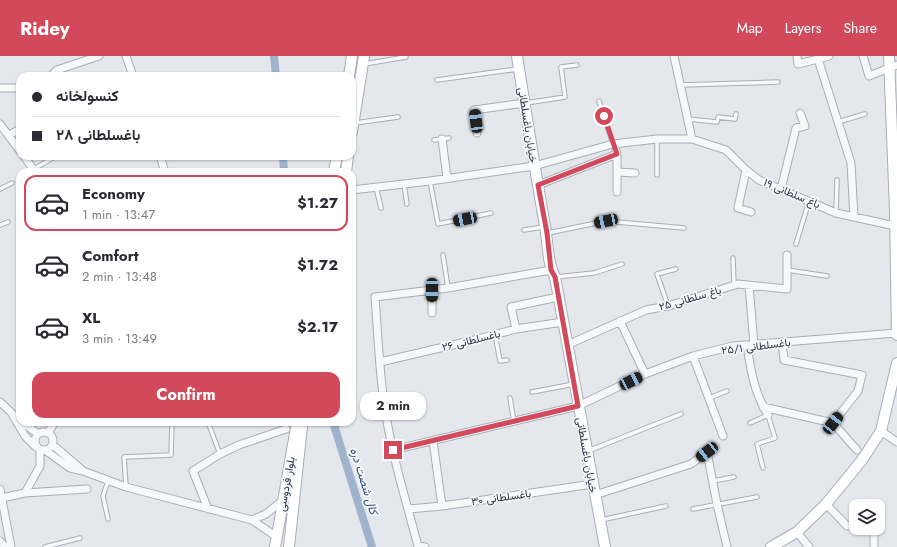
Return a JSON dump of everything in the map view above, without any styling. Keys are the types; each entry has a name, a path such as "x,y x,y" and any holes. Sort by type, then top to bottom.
{"street":[{"path":"55,72 99,56"},
{"path":"126,56 132,72"},
{"path":"352,56 353,72"},
{"path":"356,56 363,59 356,72"},
{"name":"خیابان باغسلطانی","path":"518,56 534,166 604,547"},
{"path":"674,56 692,139"},
{"path":"797,56 795,65 829,56"},
{"path":"863,56 869,76 893,66"},
{"path":"889,56 893,66 897,334"},
{"path":"818,59 851,163 854,217"},
{"path":"0,88 16,88"},
{"path":"477,133 474,110 525,103"},
{"path":"781,189 796,128 805,126 800,113"},
{"path":"0,124 16,146"},
{"path":"9,136 16,132"},
{"path":"445,138 448,178"},
{"name":"باغ سلطانی ۱۹","path":"356,190 430,181 534,166 613,144 657,139 692,139 726,150 746,170 759,180 810,200 836,213 895,226"},
{"path":"613,144 617,154 617,192"},
{"path":"538,185 617,154"},
{"path":"746,170 738,208 751,212"},
{"path":"617,172 635,173"},
{"name":"باغ سلطانی ۲۵","path":"567,345 646,310 668,306 734,285 738,284 787,289 787,255"},
{"path":"425,547 418,546 393,450 385,409 375,297 553,273"},
{"path":"749,285 752,380 768,416"},
{"path":"432,290 432,313"},
{"path":"516,329 511,307 558,297"},
{"path":"620,321 645,374"},
{"name":"باغسلطانی ۲۶","path":"380,362 516,329 563,322"},
{"name":"باغسلطانی ۲۵/۱","path":"393,450 578,406 645,374 693,356 733,346 897,334"},
{"path":"782,342 784,360 862,375 858,391 833,423"},
{"path":"693,356 723,436"},
{"path":"771,547 797,532 826,504 862,460 881,432 897,362"},
{"path":"0,402 16,417"},
{"path":"763,407 833,423 857,450"},
{"path":"12,414 16,421"},
{"path":"19,426 25,436 41,449 70,468 83,471 126,487 252,520 276,542"},
{"path":"27,426 38,434"},
{"path":"48,433 52,426"},
{"name":"بلوار فردوسی","path":"276,542 296,426"},
{"name":"بلوار فردوسی","path":"289,547 303,426"},
{"path":"208,509 193,471 220,454 239,445 286,429"},
{"path":"25,493 40,466 41,449 35,442 35,438 38,434 43,432 52,436 53,445 83,471"},
{"path":"881,432 897,442"},
{"path":"433,441 442,506"},
{"path":"41,449 50,449 53,445"},
{"path":"595,495 692,464 707,452 727,547"},
{"name":"باغسلطانی ۳۰","path":"409,510 593,484"},
{"path":"0,489 11,547"},
{"path":"2,498 25,493 87,489"},
{"path":"252,520 266,514 283,500"},
{"path":"826,504 847,526 849,526"},
{"path":"797,532 809,547"},
{"path":"874,535 874,547"},
{"path":"0,541 6,547"}],"lane":[{"path":"363,59 406,57"},
{"path":"525,103 565,97 561,67 577,65"},
{"path":"438,80 519,68"},
{"path":"680,85 778,82"},
{"path":"599,101 613,144"},
{"path":"687,119 717,122 718,117 735,119 736,114"},
{"path":"838,122 865,114"},
{"path":"356,126 398,117"},
{"path":"434,140 445,138"},
{"path":"657,139 657,175"},
{"path":"38,168 50,160"},
{"path":"836,213 837,180"},
{"path":"430,181 438,224 492,213"},
{"path":"0,189 12,184"},
{"path":"404,184 407,204"},
{"path":"376,187 381,208"},
{"path":"796,244 810,200"},
{"path":"524,230 546,230 606,221 684,228"},
{"path":"0,225 8,222"},
{"path":"443,255 448,288"},
{"path":"734,258 734,285"},
{"path":"553,273 594,273 622,264"},
{"path":"668,306 657,274 676,269"},
{"path":"786,270 827,276"},
{"path":"495,334 500,361 507,360"},
{"path":"532,392 574,384"},
{"path":"709,398 727,392"},
{"path":"510,398 514,422"},
{"path":"587,452 681,414"},
{"path":"750,423 768,416 775,438 757,444 763,468"},
{"path":"126,487 124,457 171,455 172,426"},
{"path":"209,426 220,454"},
{"path":"713,481 734,477"},
{"path":"108,481 103,496 108,519"},
{"path":"693,509 757,497"},
{"path":"600,521 666,506"},
{"path":"45,547 80,538"}],"waterway":[{"name":"کال شصت دره","path":"274,56 276,72"},
{"name":"کال شصت دره","path":"283,160 284,168"},
{"name":"کال شصت دره","path":"334,426 372,547"}],"route":[{"path":"393,450 578,406 555,277 551,270 547,233 538,185 617,154 604,116"}]}
